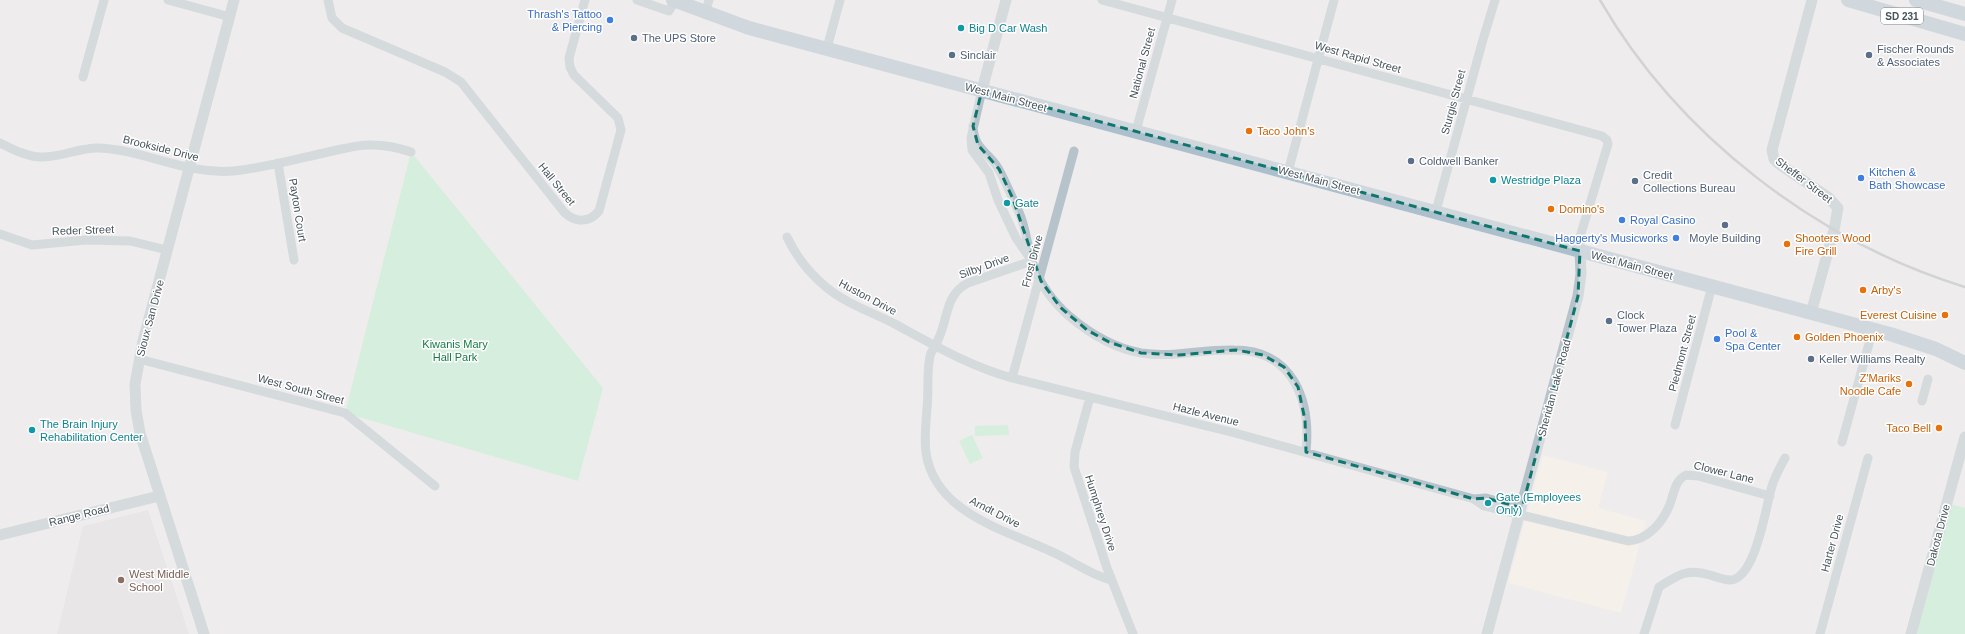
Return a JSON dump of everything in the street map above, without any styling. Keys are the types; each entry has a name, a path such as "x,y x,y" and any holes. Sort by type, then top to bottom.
{"main road":[{"name":"SD 231","path":"1848,0 1965,34"},
{"name":"SD 231","path":"1916,0 1965,14"},
{"path":"1932,0 1965,9"},
{"name":"West Main Street","path":"674,1 707,7 744,27 1873,329 1921,343 1965,363"}],"street":[{"path":"83,77 104,0"},
{"path":"168,0 230,16"},
{"name":"Sioux San Drive","path":"204,634 141,439 136,416 135,384 139,358 234,0"},
{"name":"Hall Street","path":"328,0 332,18 342,28 445,72 460,82 564,212 570,218 582,221 590,219 599,211 621,130 618,118 574,75 570,67 569,58 585,0"},
{"path":"638,0 669,11 674,1"},
{"path":"826,48 840,0"},
{"path":"1006,0 970,138 972,150 989,173 998,200 1016,238 1032,261 1051,297 1068,315 1098,337 1119,347 1141,353 1168,355 1244,350 1263,355 1280,364 1291,374 1300,393 1305,420 1306,452"},
{"name":"West Rapid Street","path":"1102,0 1318,58 1466,101 1602,136 1607,140"},
{"name":"National Street","path":"1136,131 1172,0"},
{"path":"1288,172 1334,0"},
{"name":"Sturgis Street","path":"1436,212 1495,0"},
{"name":"Sheffer Street","path":"1811,313 1836,223 1838,208 1828,197 1779,164 1774,159 1772,150 1812,0"},
{"path":"974,126 974,134 978,145 999,169 1022,221 1032,261"},
{"name":"Sheridan Lake Road","path":"1487,634 1578,296 1581,274 1580,237 1608,144 1607,140"},
{"name":"Brookside Drive","path":"0,144 12,150 42,157 95,148 114,149 189,169 234,171 372,144 394,147 411,152"},
{"name":"Frost Drive","path":"1012,378 1074,151"},
{"name":"Payton Court","path":"278,163 294,260"},
{"name":"Reder Street","path":"0,234 32,245 86,240 130,241 167,250"},
{"name":"Huston Drive","path":"787,237 799,259 826,288 935,346"},
{"name":"Silby Drive","path":"935,346 940,337 953,296 960,286 1032,261"},
{"name":"Piedmont Street","path":"1675,425 1712,286"},
{"path":"1842,442 1873,329"},
{"name":"Hazle Avenue","path":"935,346 977,367 1012,378 1306,452 1474,499 1486,498 1521,512"},
{"name":"Arndt Drive","path":"935,346 931,353 929,363 925,445 929,468 940,487 956,504 972,515 1055,553 1085,570 1111,580"},
{"name":"West South Street","path":"139,358 345,413 435,486"},
{"path":"1922,401 1928,379"},
{"name":"Humphrey Drive","path":"1090,397 1075,452 1074,467 1111,580 1133,634"},
{"name":"Dakota Drive","path":"1911,634 1965,436"},
{"path":"1644,634 1659,586 1679,574 1694,571 1730,580 1739,576 1755,552 1775,478 1785,458"},
{"name":"Harter Drive","path":"1820,634 1868,458"},
{"name":"Clower Lane","path":"1521,512 1628,541 1642,538 1648,534 1663,517 1678,482 1686,475 1698,476 1770,496"},
{"name":"Range Road","path":"0,535 159,496"}],"highlighted area":[{"path":"982,90 1580,251 1578,296 1522,508 1486,498 1474,499 1306,452 1305,420 1298,387 1284,367 1263,355 1236,350 1179,355 1141,353 1109,342 1087,330 1060,307 1041,281 1013,199 999,169 978,145 973,126"}],"shaded area":[{"path":"1543,455 1608,472 1598,508 1646,521 1621,613 1508,583"},
{"name":"West Middle School","path":"148,510 189,634 57,634 83,526"}],"green space":[{"name":"Kiwanis Mary Hall Park","path":"411,152 603,388 578,481 345,413"},
{"path":"1008,425 1009,435 975,436 975,426"},
{"path":"972,435 983,458 970,464 959,441"},
{"path":"1946,503 1965,508 1965,634 1911,634"}],"railway":[{"path":"1600,0 1632,49 1669,95 1710,138 1756,177 1805,212 1856,242 1910,267 1965,287"}],"place":[{"name":"Thrash's Tattoo & Piercing","path":"610,20"},
{"name":"Big D Car Wash","path":"961,28"},
{"name":"The UPS Store","path":"634,38"},
{"name":"Sinclair","path":"952,55"},
{"name":"Fischer Rounds & Associates","path":"1869,55"},
{"name":"Taco John's","path":"1249,131"},
{"name":"Coldwell Banker","path":"1411,161"},
{"name":"Kitchen & Bath Showcase","path":"1861,178"},
{"name":"Westridge Plaza","path":"1493,180"},
{"name":"Credit Collections Bureau","path":"1635,181"},
{"name":"Gate","path":"1007,203"},
{"name":"Domino's","path":"1551,209"},
{"name":"Royal Casino","path":"1622,220"},
{"name":"Moyle Building","path":"1725,225"},
{"name":"Haggerty's Musicworks","path":"1676,238"},
{"name":"Shooters Wood Fire Grill","path":"1787,244"},
{"name":"Arby's","path":"1863,290"},
{"name":"Everest Cuisine","path":"1945,315"},
{"name":"Clock Tower Plaza","path":"1609,321"},
{"name":"Golden Phoenix","path":"1797,337"},
{"name":"Pool & Spa Center","path":"1717,339"},
{"name":"Keller Williams Realty","path":"1811,359"},
{"name":"Z'Mariks Noodle Cafe","path":"1909,384"},
{"name":"Taco Bell","path":"1939,428"},
{"name":"The Brain Injury Rehabilitation Center","path":"32,430"},
{"name":"Gate (Employees Only)","path":"1488,503"},
{"name":"West Middle School","path":"121,580"}]}
